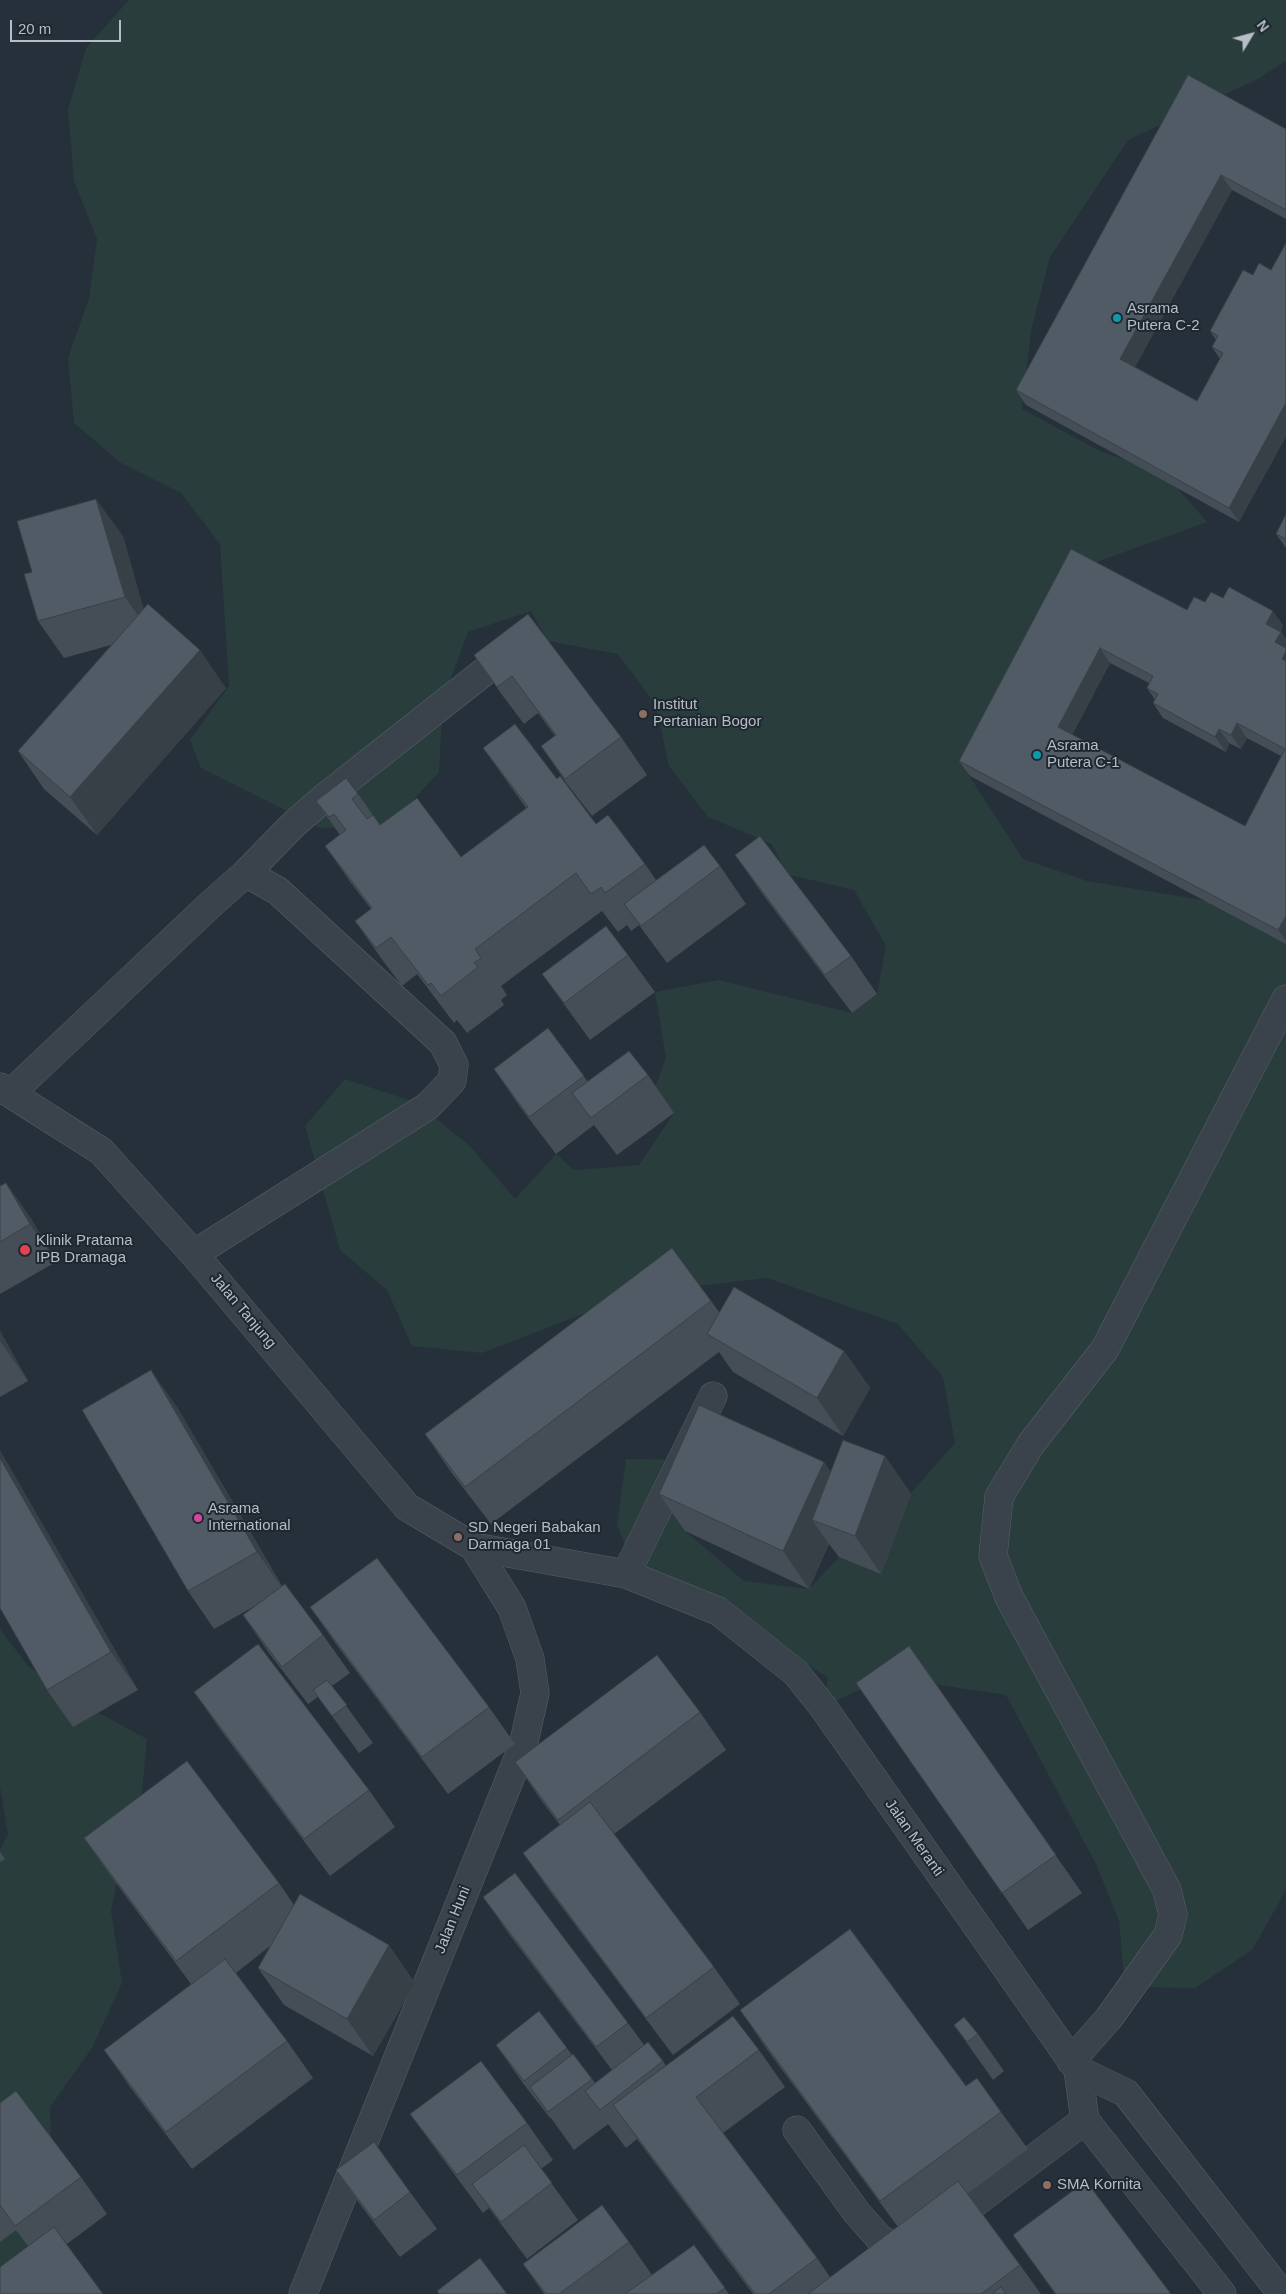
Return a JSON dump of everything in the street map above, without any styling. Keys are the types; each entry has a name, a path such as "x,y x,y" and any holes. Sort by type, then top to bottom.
{"lane":[{"path":"6,1090 246,873 293,825 490,668"},
{"path":"194,1254 428,1106 452,1081 454,1065 443,1043 278,891 246,873"},
{"path":"1282,2294 1126,2093 1074,2066 1168,1934 1173,1915 1167,1890 1009,1597 993,1556 999,1497 1031,1444 1105,1349 1286,999"},
{"name":"Jalan Tanjung","path":"6,1090 101,1151 194,1254 407,1506 474,1547"},
{"path":"626,1574 713,1396"},
{"name":"Jalan Meranti","path":"474,1547 626,1574 718,1611 796,1674 823,1707 1074,2066 1085,2120"},
{"name":"Jalan Huni","path":"303,2294 522,1746 535,1693 530,1658 512,1608 474,1547"},
{"path":"797,2130 857,2213 880,2239 896,2247 913,2246 931,2236 1085,2120 1222,2294"}],"green space":[{"path":"129,0 1286,0 1286,61 1258,79 1128,140 1050,257 1031,331 1022,409 1100,451 1164,473 1207,522 1086,566 972,762 968,774 1023,859 1087,881 1215,902 1268,935 1286,932 1286,1890 1252,1950 1195,1988 1125,1987 1119,1921 1096,1864 1006,1695 886,1677 823,1707 828,1678 775,1643 705,1621 642,1587 617,1525 626,1459 690,1460 685,1531 744,1581 809,1589 839,1557 872,1537 955,1443 943,1377 898,1324 767,1278 698,1286 614,1302 482,1353 412,1346 387,1290 340,1250 305,1126 345,1079 415,1102 470,1146 515,1199 556,1154 574,1170 639,1165 674,1113 655,1088 666,1058 655,992 719,980 852,1013 877,994 886,946 854,890 786,874 772,844 708,817 669,766 656,705 618,654 548,641 531,611 468,632 443,699 439,772 389,826 321,828 201,768 190,740 229,686 220,544 181,493 121,463 74,423 68,358 89,299 97,239 74,181 68,110 86,48"},
{"path":"0,1629 28,1666 84,1705 147,1739 140,1814 117,1881 111,1911 122,1983 92,2048 50,2107 54,2255 0,2281 0,1850 8,1834 0,1787"}],"building":[{"name":"Asrama Putera C-2","path":"1188,75 1286,129 1286,210 1221,175 1120,359 1197,401 1223,353 1212,347 1218,336 1210,331 1243,270 1253,275 1259,263 1271,270 1286,243 1286,403 1229,508 1016,390"},
{"path":"96,499 125,597 38,621 24,574 32,572 17,521"},
{"path":"1286,514 1286,539 1276,534"},
{"name":"Asrama Putera C-1","path":"1071,549 1187,610 1194,597 1205,602 1211,592 1223,598 1229,587 1273,611 1266,624 1281,632 1275,642 1286,648 1282,659 1286,661 1286,916 1278,930 959,761","holes":["1100,648 1153,676 1147,688 1158,694 1153,703 1215,737 1219,729 1231,735 1237,723 1285,749 1245,826 1058,727"]},
{"path":"148,604 200,650 70,797 18,751"},
{"path":"528,614 621,737 565,779 541,746 556,735 512,676 497,687 474,655"},
{"path":"515,724 557,779 560,776 596,824 608,815 645,864 605,893 601,887 591,894 576,873 475,949 481,958 474,963 478,967 441,996 431,983 428,985 391,937 376,948 355,921 372,908 325,846 346,830 334,814 329,817 316,801 346,778 358,794 352,799 367,819 373,815 380,825 417,798 461,857 528,807 483,748"},
{"path":"760,836 851,956 825,975 735,855"},
{"path":"704,845 720,866 641,926 624,904"},
{"path":"606,926 628,955 564,1003 542,974"},
{"path":"548,1028 584,1076 529,1117 494,1069"},
{"path":"629,1051 648,1075 591,1118 572,1093"},
{"path":"6,1183 30,1224 0,1242 0,1186"},
{"path":"672,1248 711,1301 465,1487 425,1434"},
{"path":"734,1287 844,1351 817,1398 707,1334"},
{"path":"151,1370 257,1552 188,1591 82,1410"},
{"path":"699,1405 824,1462 783,1551 659,1494"},
{"path":"843,1440 885,1456 855,1536 812,1520"},
{"path":"0,1458 111,1652 47,1690 0,1608"},
{"path":"377,1558 489,1707 422,1757 310,1607"},
{"path":"285,1584 323,1635 282,1667 243,1615"},
{"path":"258,1644 369,1790 304,1839 194,1692"},
{"path":"909,1646 1056,1855 1002,1893 856,1683"},
{"path":"657,1655 700,1712 558,1820 515,1762"},
{"path":"327,1680 347,1705 332,1716 313,1690"},
{"path":"187,1761 279,1883 176,1961 84,1838"},
{"path":"590,1802 714,1967 646,2018 523,1853"},
{"path":"515,1873 628,2023 596,2047 483,1897"},
{"path":"300,1894 389,1945 347,2019 258,1968"},
{"path":"850,1929 966,2086 977,2078 1001,2112 880,2201 740,2010"},
{"path":"225,1959 287,2041 166,2132 104,2050"},
{"path":"539,2011 567,2048 524,2081 496,2045"},
{"path":"733,2016 759,2050 696,2097 817,2258 769,2294 755,2294 613,2105"},
{"path":"964,2017 978,2034 967,2042 954,2025"},
{"path":"648,2042 663,2061 600,2110 585,2091"},
{"path":"573,2054 592,2079 548,2112 530,2087"},
{"path":"481,2061 527,2123 457,2175 410,2114"},
{"path":"16,2091 81,2177 15,2226 0,2205 0,2103"},
{"path":"374,2142 410,2192 374,2220 336,2170"},
{"path":"524,2145 552,2183 501,2222 472,2184"},
{"path":"958,2181 1020,2265 981,2294 808,2294"},
{"path":"1086,2181 1171,2294 1056,2294 1013,2235"},
{"path":"602,2205 629,2242 559,2294 546,2294 523,2264"},
{"path":"54,2227 103,2294 0,2294 0,2267"},
{"path":"694,2245 725,2288 716,2294 625,2294"},
{"path":"480,2258 507,2294 439,2294 437,2291"},
{"path":"1001,2287 1006,2294 992,2294"}],"place":[{"name":"Asrama Putera C-2","path":"1117,318"},
{"name":"Institut Pertanian Bogor","path":"643,714"},
{"name":"Asrama Putera C-1","path":"1037,755"},
{"name":"Klinik Pratama IPB Dramaga","path":"25,1250"},
{"name":"Asrama International","path":"198,1518"},
{"name":"SD Negeri Babakan Darmaga 01","path":"458,1537"},
{"name":"SMA Kornita","path":"1047,2185"}]}
